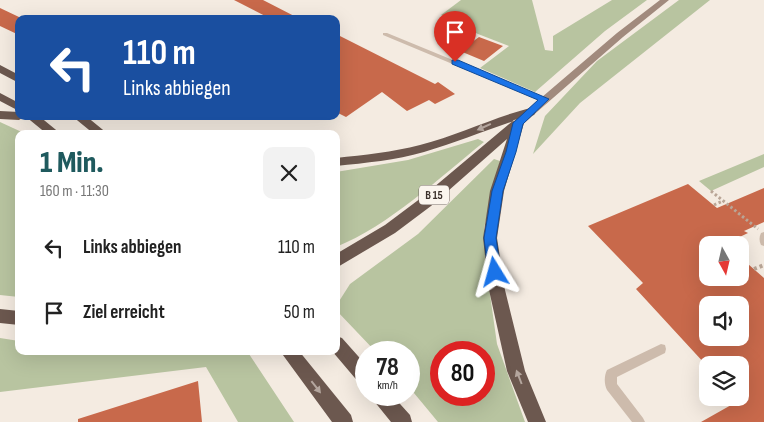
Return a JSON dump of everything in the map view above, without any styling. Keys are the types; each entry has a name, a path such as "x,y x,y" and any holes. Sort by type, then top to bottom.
{"highway":[{"path":"0,68 15,77"},
{"path":"0,96 15,105"},
{"path":"340,162 381,157 421,149 462,136 498,120 530,112"},
{"path":"0,115 15,116"},
{"path":"36,120 50,130"},
{"path":"83,120 97,130"},
{"path":"83,120 105,130"},
{"path":"518,123 511,152 497,191 490,238 497,290 516,371 537,422"},
{"name":"B 15","path":"340,261 390,229 426,202 518,123"},
{"path":"0,316 15,318"},
{"path":"340,349 355,366"},
{"path":"291,355 344,422"},
{"path":"389,406 403,422"}],"main road":[{"path":"518,123 544,99 665,0"}],"lane":[{"path":"386,34 544,99"},
{"path":"764,235 764,242"},
{"path":"639,422 612,386 611,374 661,349"}],"path":[{"path":"711,191 764,235"},
{"path":"714,205 723,201"},
{"path":"754,269 764,265"}],"green space":[{"path":"461,0 532,0 545,50 553,51 553,36 612,0 647,0 605,31 535,92 480,68 509,46 478,34 441,15"},
{"path":"679,0 710,0 580,103 533,154 545,116 597,61"},
{"path":"0,122 17,130 15,130 15,297 0,295"},
{"path":"478,139 484,142 395,214 356,238 340,245 340,171 408,160"},
{"path":"764,154 764,167 711,191 699,181"},
{"path":"494,159 500,161 484,228 486,266 497,344 525,422 438,422 420,400 420,341 366,341 340,314 340,300 350,284 418,234"},
{"path":"0,338 15,340 15,355 250,355 294,422 238,422 206,367 0,392"}],"building":[{"path":"234,0 263,0 292,15 263,15"},
{"path":"0,8 15,15 15,33 0,26"},
{"path":"340,36 435,84 438,82 455,94 435,104 429,100 407,111 382,92 346,117 340,114"},
{"path":"479,37 503,46 484,61 460,51"},
{"path":"688,184 717,208 764,188 764,222 744,231 748,233 742,236 699,236 699,286 749,286 749,265 764,278 764,422 701,422 729,406 749,406 749,356 699,357 636,289 643,283 588,226"},
{"path":"198,381 202,422 78,422 78,419"}],"route":[{"path":"455,62 544,99 518,123 511,152 497,191 490,238 495,272"}]}
